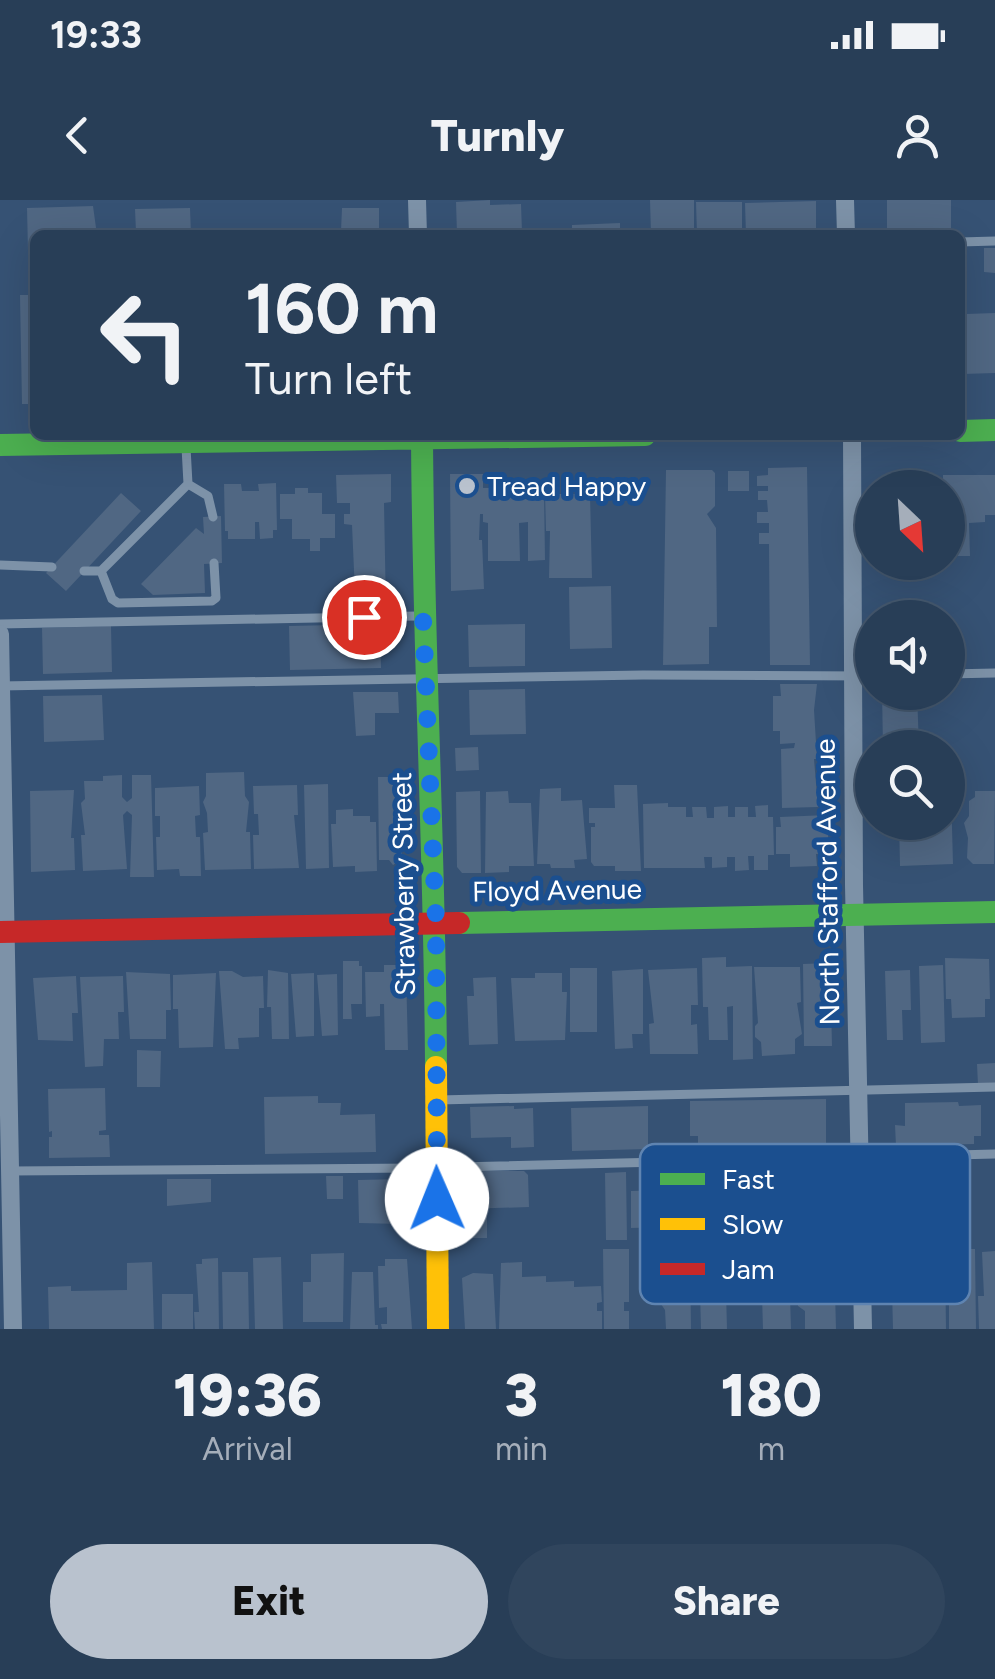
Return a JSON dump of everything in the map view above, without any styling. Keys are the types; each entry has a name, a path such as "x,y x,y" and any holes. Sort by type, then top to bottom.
{"street":[{"path":"417,200 418,230"},
{"path":"844,200 846,230"},
{"path":"965,430 995,430"},
{"path":"0,445 280,440"},
{"name":"Strawberry Street","path":"422,440 423,616 436,922 438,1329"},
{"name":"North Stafford Avenue","path":"852,440 854,915 860,1144"},
{"path":"0,634 5,1119 10,1170 6,1222 13,1329"},
{"name":"Floyd Avenue","path":"3,932 995,912"},
{"name":"North Stafford Avenue","path":"862,1304 862,1329"}],"lane":[{"path":"965,242 995,241"},
{"path":"84,572 102,571 188,484 186,442"},
{"path":"188,484 208,496 213,516"},
{"path":"102,571 112,599 118,603 212,601 216,598 214,564"},
{"path":"0,565 52,566"},
{"path":"0,624 423,616"},
{"path":"965,674 995,673"},
{"path":"1,686 643,675 852,676"},
{"path":"436,1100 995,1087"},
{"path":"970,1154 995,1154"},
{"path":"10,1170 640,1161"}],"building":[{"path":"490,200 490,205 521,204 522,230 457,230 456,202"},
{"path":"650,200 694,200 694,230 651,230"},
{"path":"887,200 951,200 951,230 887,230"},
{"path":"816,201 816,230 746,230 745,203"},
{"path":"696,202 742,202 742,230 697,230"},
{"path":"93,206 96,230 30,230 28,251 27,208"},
{"path":"190,208 191,230 136,230 135,209"},
{"path":"342,208 379,208 379,230 341,230"},
{"path":"620,223 620,230 572,230 572,225"},
{"path":"984,248 995,248 995,273 984,272"},
{"path":"20,295 30,295 30,404 22,404"},
{"path":"995,313 995,373 965,374 966,314"},
{"path":"807,467 810,665 770,665 769,544 759,544 759,533 769,533 769,523 757,523 757,512 768,512 767,500 758,500 758,491 768,491 768,486 757,486 757,476 768,475 768,468"},
{"path":"666,470 715,473 715,506 707,514 716,528 717,627 709,627 709,664 663,665"},
{"path":"728,471 749,471 749,491 728,491"},
{"path":"391,474 391,502 384,503 386,610 333,612 333,593 355,593 352,525 344,524 344,514 350,514 350,503 337,503 336,475"},
{"path":"450,474 483,474 483,488 544,488 545,560 528,561 528,522 519,523 520,561 488,561 488,523 483,522 480,514 484,589 451,591"},
{"path":"965,475 995,475 995,515 985,515 985,522 969,523 970,556 965,556"},
{"path":"276,483 277,530 273,530 273,538 260,539 259,522 255,522 255,539 228,539 224,484 241,484 242,491 259,491 258,484"},
{"path":"295,488 322,493 322,514 335,514 335,538 320,538 320,551 310,551 310,539 292,539 292,519 280,519 280,494 295,494"},
{"path":"121,493 141,511 66,591 46,573"},
{"path":"545,494 590,494 592,578 549,578 550,531 546,531"},
{"path":"221,516 222,563 204,564 205,593 153,595 141,584 196,528 204,534 203,517"},
{"path":"611,586 612,648 570,649 569,587"},
{"path":"380,624 381,668 290,670 289,626"},
{"path":"525,624 525,666 469,667 468,625"},
{"path":"111,626 112,672 43,674 42,628"},
{"path":"780,684 817,684 814,759 818,807 782,808 781,749 794,748 795,743 780,744 780,731 773,731 773,696 781,696"},
{"path":"525,689 526,734 470,735 469,690"},
{"path":"353,692 398,692 399,713 375,713 375,735 356,736"},
{"path":"102,695 104,740 44,742 43,696"},
{"path":"882,710 918,710 918,730 883,730"},
{"path":"478,747 479,770 456,771 455,748"},
{"path":"244,772 251,869 205,870 206,773"},
{"path":"122,775 122,797 127,802 132,798 132,775 151,775 154,877 130,877 132,815 127,811 123,815 127,869 83,871 84,781"},
{"path":"378,777 401,777 402,859 393,865 389,860 379,860"},
{"path":"328,784 329,868 306,869 304,785"},
{"path":"297,785 298,815 294,815 299,868 254,869 253,835 259,835 253,786"},
{"path":"614,785 637,785 641,871 615,871 615,866 594,866 591,862 591,827 595,823 589,823 589,808 615,808"},
{"path":"199,786 200,815 195,816 201,876 180,876 179,869 157,870 160,816 155,816 155,788"},
{"path":"561,788 561,801 582,800 587,859 574,860 575,868 537,864 540,789"},
{"path":"74,790 71,838 75,870 31,872 30,791"},
{"path":"480,791 481,873 462,873 457,867 456,792"},
{"path":"508,791 509,803 531,803 534,866 509,866 509,872 485,873 486,792"},
{"path":"975,791 995,791 994,864 973,864 967,858 965,822 969,801 975,797"},
{"path":"668,803 668,807 686,807 686,817 693,817 692,807 706,807 707,818 714,818 714,807 728,806 728,817 735,817 735,807 748,807 748,817 756,817 755,806 768,805 768,817 773,817 774,855 768,855 768,870 754,870 754,856 748,856 749,870 735,871 735,857 727,857 727,867 712,868 712,857 704,857 705,868 644,868 643,804"},
{"path":"353,809 353,816 370,816 370,822 376,822 377,871 333,867 331,824 336,824 336,810"},
{"path":"827,815 829,853 816,854 817,866 790,867 790,854 776,854 780,817"},
{"path":"899,840 952,840 953,864 900,866"},
{"path":"726,957 726,967 752,966 753,1059 733,1060 733,1006 727,1007 728,1040 709,1040 708,1007 703,1007 702,958"},
{"path":"945,958 989,959 990,999 985,999 985,1017 952,1018 951,999 946,999"},
{"path":"343,961 359,961 362,966 362,1004 351,1004 352,1019 343,1019"},
{"path":"830,963 832,1046 804,1046 803,964"},
{"path":"384,965 402,965 402,971 406,971 408,1050 385,1050 384,1004 380,1004 380,1016 366,1017 365,972 384,972"},
{"path":"943,965 945,1042 921,1043 919,966"},
{"path":"754,967 800,967 801,1002 797,1003 802,1034 795,1039 795,1054 762,1056 761,1042 755,1037 758,1023"},
{"path":"570,968 597,968 597,1032 570,1032"},
{"path":"697,968 698,1005 691,1005 691,1025 697,1024 698,1054 650,1054 649,1024 654,1023 648,970"},
{"path":"643,969 643,1034 632,1034 633,1048 615,1049 612,971"},
{"path":"268,970 288,973 289,1039 272,1039 271,1007 267,1007"},
{"path":"910,970 911,1010 902,1010 903,1040 887,1040 885,971"},
{"path":"219,971 232,971 243,977 263,976 264,1008 259,1008 259,1037 238,1038 239,1049 225,1049"},
{"path":"126,972 170,974 171,1010 166,1010 166,1039 130,1039"},
{"path":"216,973 213,1047 179,1048 173,975"},
{"path":"314,973 314,1036 296,1037 291,974"},
{"path":"535,973 562,973 562,992 567,992 565,1040 515,1041 511,978 535,978"},
{"path":"337,974 338,1035 322,1036 317,975"},
{"path":"76,976 78,1013 72,1013 73,1041 38,1040 33,978"},
{"path":"123,976 124,1012 118,1012 119,1039 104,1039 103,1066 85,1067 80,977"},
{"path":"496,977 498,1044 469,1045 467,996 474,996 473,978"},
{"path":"137,1050 161,1051 160,1087 137,1087"},
{"path":"995,1063 995,1085 978,1085 977,1064"},
{"path":"105,1088 106,1130 99,1131 99,1135 109,1135 110,1157 49,1158 52,1131 49,1132 48,1089"},
{"path":"318,1096 318,1103 341,1103 340,1115 375,1114 376,1152 265,1154 264,1097"},
{"path":"826,1099 826,1144 698,1144 698,1136 690,1136 690,1101"},
{"path":"905,1103 981,1105 981,1136 974,1136 974,1144 896,1144 895,1125 905,1126"},
{"path":"648,1106 648,1144 640,1144 640,1149 572,1151 571,1108"},
{"path":"470,1107 533,1108 534,1147 511,1148 511,1137 471,1138"},
{"path":"464,1171 524,1171 528,1175 529,1207 464,1209"},
{"path":"626,1172 627,1240 606,1240 605,1173"},
{"path":"326,1176 343,1176 343,1199 327,1199"},
{"path":"167,1179 211,1179 211,1202 167,1206"},
{"path":"401,1179 401,1224 359,1223 358,1180"},
{"path":"631,1191 640,1191 640,1228 631,1228"},
{"path":"487,1213 487,1238 465,1238 465,1214"},
{"path":"603,1249 629,1249 629,1302 624,1302 624,1311 629,1311 629,1329 604,1329"},
{"path":"970,1249 975,1249 976,1329 949,1329 949,1304 970,1304"},
{"path":"995,1251 995,1329 979,1329 978,1296 984,1296 982,1252"},
{"path":"344,1253 343,1322 303,1322 303,1282 311,1282 311,1254"},
{"path":"281,1257 283,1329 255,1329 253,1258"},
{"path":"218,1258 219,1329 195,1329 194,1312 199,1312 196,1264 202,1264 202,1259"},
{"path":"385,1259 407,1259 412,1329 382,1329 381,1324 387,1324 387,1307 379,1308 378,1266 385,1266"},
{"path":"152,1262 154,1329 49,1329 48,1287 71,1286 71,1291 127,1290 127,1263"},
{"path":"522,1262 522,1277 546,1276 546,1282 574,1281 574,1287 601,1286 602,1302 597,1303 597,1311 602,1311 602,1329 499,1329 501,1263"},
{"path":"222,1272 248,1272 249,1329 223,1329"},
{"path":"352,1272 373,1272 378,1329 350,1329"},
{"path":"473,1273 493,1274 496,1329 465,1329 462,1278"},
{"path":"162,1294 193,1294 193,1329 162,1329"},
{"path":"661,1304 691,1304 691,1329 666,1329"},
{"path":"700,1304 726,1304 727,1329 701,1329"},
{"path":"762,1304 790,1304 791,1329 763,1329"},
{"path":"835,1304 836,1329 805,1329 805,1311 798,1306"},
{"path":"892,1304 946,1304 946,1329 893,1329"}],"traffic: fast":[{"path":"965,431 995,430"},
{"path":"0,445 322,440"},
{"path":"422,440 436,1067"},
{"path":"459,923 995,912"}],"traffic: slow":[{"path":"436,1067 438,1329"}],"traffic: jam":[{"path":"0,932 459,923"}],"place":[{"name":"Tread Happy","path":"467,486"}],"route":[{"path":"364,617 423,616 436,922 437,1199"}]}
